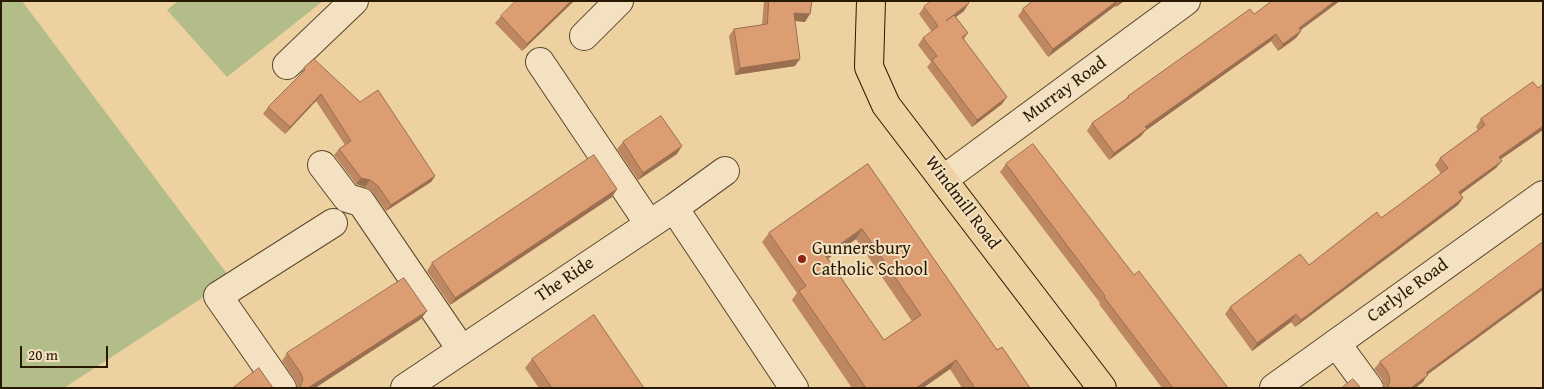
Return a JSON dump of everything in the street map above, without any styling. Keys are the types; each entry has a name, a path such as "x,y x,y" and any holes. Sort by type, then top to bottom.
{"main road":[{"name":"Windmill Road","path":"871,1 869,67 886,105 1102,388"}],"street":[{"path":"287,65 354,1"},
{"path":"584,36 619,1"},
{"name":"Murray Road","path":"944,179 1186,1"},
{"path":"540,62 649,224"},
{"path":"322,165 347,198 361,202 461,349"},
{"name":"The Ride","path":"404,388 674,208 725,171"},
{"name":"Carlyle Road","path":"1274,388 1543,195"},
{"path":"674,208 794,388"},
{"path":"282,388 218,296 333,224"},
{"path":"1336,343 1369,388"}],"green space":[{"path":"1,1 22,1 231,279 64,388 1,388"},
{"path":"178,1 323,1 227,77 167,10"}],"building":[{"path":"516,1 571,1 527,44 501,16"},
{"path":"769,1 812,1 810,14 794,13 800,59 740,68 734,29 767,24"},
{"path":"931,1 967,1 969,3 946,21 954,15 968,33 962,37 1007,97 977,120 932,60 937,56 923,38 938,26 924,7"},
{"path":"1033,1 1117,1 1053,49 1023,9"},
{"path":"1272,1 1335,1 1299,28 1301,31 1283,44 1276,34 1145,127 1147,129 1114,153 1092,123 1250,9 1254,14"},
{"path":"314,59 360,102 378,90 435,176 391,205 378,186 370,180 361,178 339,149 351,141 321,94 290,127 268,107"},
{"path":"1533,82 1538,88 1543,84 1543,126 1499,157 1502,161 1459,192 1463,198 1301,320 1296,314 1257,343 1230,307 1300,254 1309,265 1377,212 1381,218 1403,202 1448,168 1440,158 1485,125 1481,119"},
{"path":"661,116 682,146 643,173 623,142"},
{"path":"1033,144 1134,275 1139,271 1228,388 1173,388 1006,164"},
{"path":"594,155 617,189 455,298 432,263"},
{"path":"868,164 997,350 1002,347 1030,388 975,388 956,360 916,388 866,388 799,291 806,286 769,233","holes":["862,229 921,315 884,340 825,255"]},
{"path":"1543,242 1543,287 1426,373 1428,375 1411,388 1388,388 1390,379 1380,362"},
{"path":"404,278 427,311 308,388 300,388 303,379 287,353"},
{"path":"594,315 644,388 552,388 532,359"},
{"path":"259,368 273,388 233,388"},
{"path":"1353,379 1361,388 1342,388"}],"place":[{"name":"Gunnersbury Catholic School","path":"802,259"}]}
